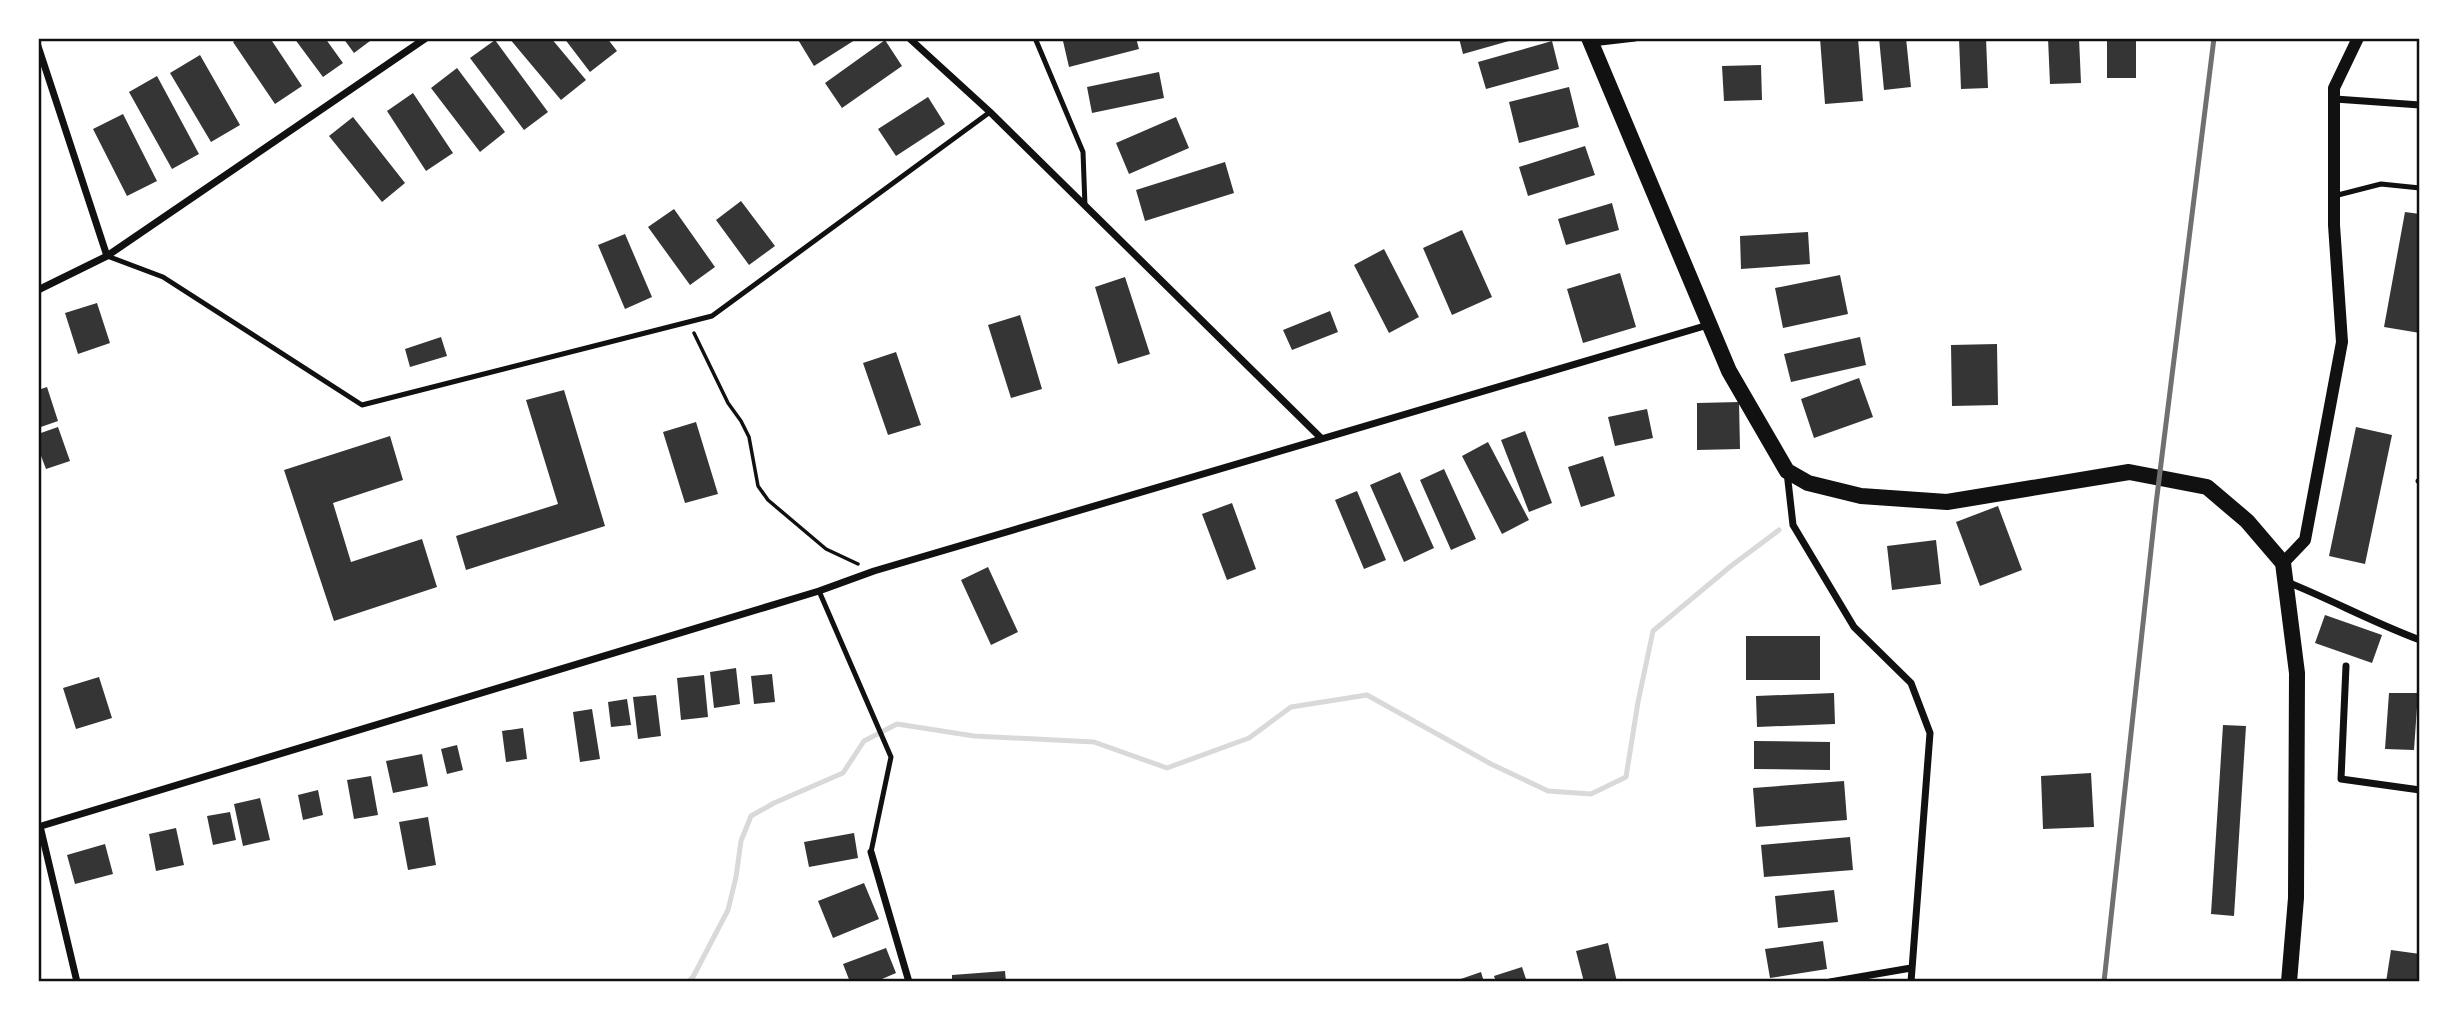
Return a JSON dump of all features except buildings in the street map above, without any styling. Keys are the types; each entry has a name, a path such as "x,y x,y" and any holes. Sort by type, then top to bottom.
{"main road":[{"path":"1590,41 1729,371 1787,471 1808,483 1861,496 1947,502 2129,472 2207,487 2247,521 2283,563 2297,673 2296,898 2289,982"}],"street":[{"path":"38,290 107,256 426,38"},
{"path":"909,38 990,112 1321,438"},
{"path":"1590,41 1635,38"},
{"path":"2283,563 2305,540 2342,342 2334,196 2334,88 2358,38"},
{"path":"38,46 107,256"},
{"path":"2335,99 2420,105"},
{"path":"77,982 39,827 819,591 874,571 1709,325"},
{"path":"1787,471 1793,525 1854,627 1911,683 1930,733 1911,982"},
{"path":"2287,582 2420,640"},
{"path":"2346,666 2340,779 2420,790"},
{"path":"871,852 909,982"},
{"path":"1830,982 1911,968"}],"lane":[{"path":"1035,38 1083,152 1085,206"},
{"path":"107,256 163,277 362,405 712,316 990,112"},
{"path":"2334,196 2381,184 2420,188"},
{"path":"819,591 891,757 871,852"}],"path":[{"path":"688,322 728,403 749,437 758,486 763,493 827,549 874,571"}],"waterway":[{"path":"688,982 728,910 741,841 751,816 843,773 864,741 897,724 974,736 1094,742 1167,768 1249,738 1291,707 1367,695 1491,764 1548,791 1591,794 1626,777 1653,631 1779,530"}],"railway":[{"path":"2104,982 2156,504 2214,38"}]}
